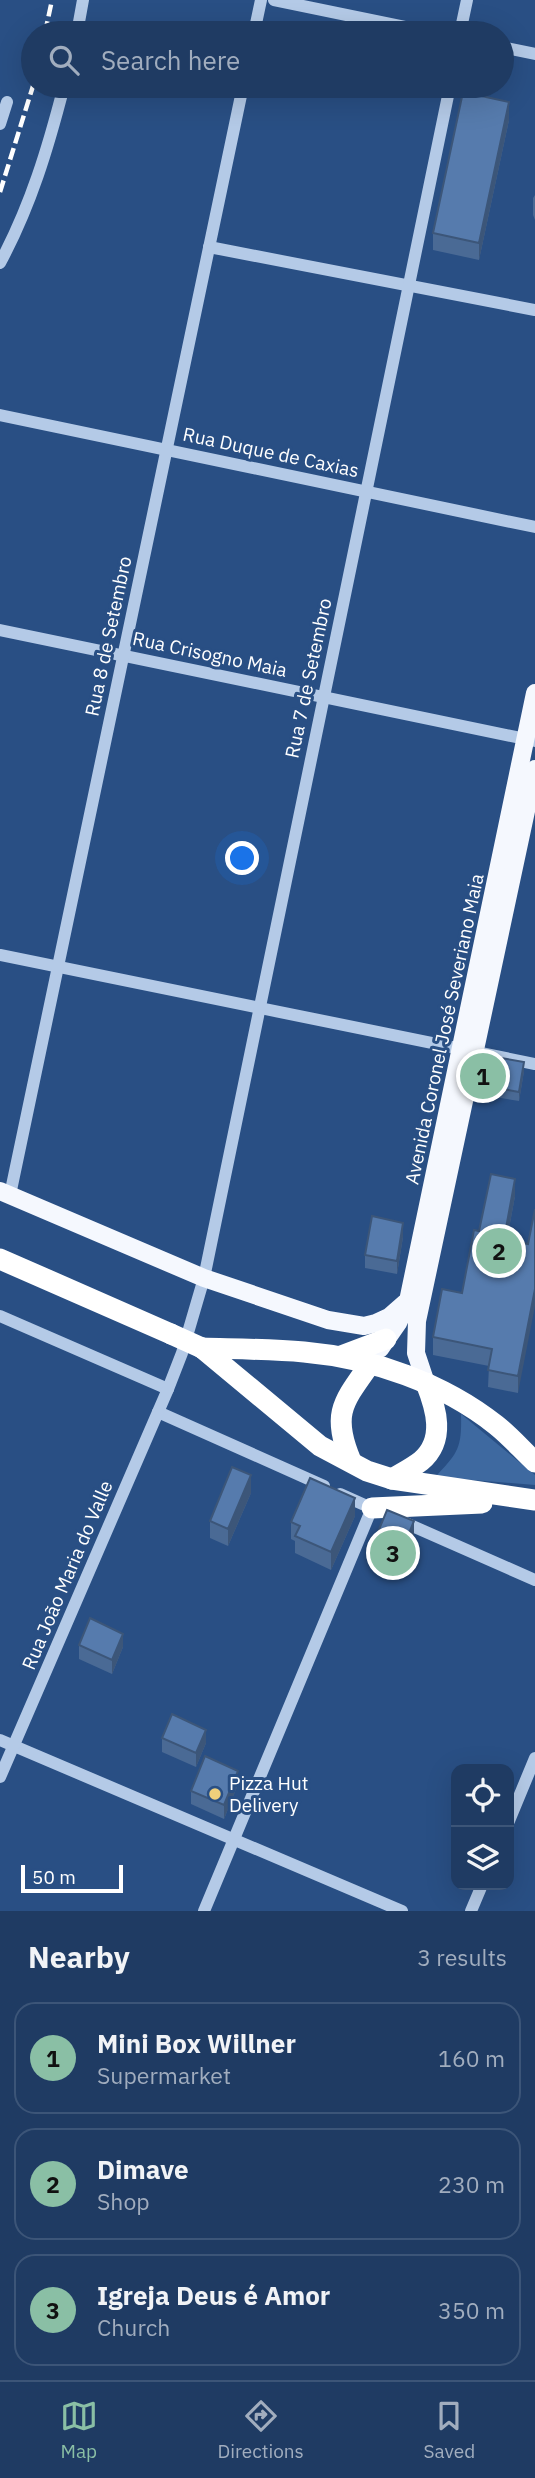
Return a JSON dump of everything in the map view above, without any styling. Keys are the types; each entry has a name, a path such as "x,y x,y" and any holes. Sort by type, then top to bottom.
{"highway":[{"path":"0,1259 202,1348 320,1446 368,1471 392,1479 535,1501"},
{"path":"339,1357 386,1339"},
{"path":"202,1348 304,1352 339,1357 370,1364 426,1383 464,1403 498,1426 535,1462"},
{"path":"351,1461 340,1421 345,1399 370,1364"},
{"path":"392,1479 421,1461 431,1450 437,1412 426,1383"},
{"path":"372,1508 535,1501"}],"main road":[{"name":"Avenida Coronel José Severiano Maia","path":"426,1383 416,1353 417,1321 530,740 535,693"},
{"name":"Avenida Coronel José Severiano Maia","path":"370,1364 402,1316 408,1301 535,769"},
{"path":"5,1193 204,1278 302,1312 364,1326 376,1324 389,1317 408,1301"}],"street":[{"path":"79,21 83,0"},
{"path":"257,21 261,0"},
{"path":"274,0 376,21"},
{"path":"463,21 467,0"},
{"path":"514,50 535,54"},
{"path":"0,263 31,198 61,98"},
{"name":"Rua 8 de Setembro","path":"5,1193 58,967 240,98"},
{"name":"Rua 7 de Setembro","path":"168,1389 182,1353 204,1278 447,98"},
{"path":"0,124 4,103"},
{"path":"209,247 535,310"},
{"name":"Rua Duque de Caxias","path":"0,415 535,527"},
{"name":"Rua Crisogno Maia","path":"0,630 530,740"},
{"path":"0,955 535,1064"},
{"path":"0,1316 168,1389"},
{"name":"Rua João Maria do Valle","path":"0,1777 168,1389"},
{"path":"158,1412 535,1580"},
{"path":"204,1911 372,1508"},
{"path":"0,1740 402,1911"},
{"path":"514,1809 535,1758"},
{"path":"471,1911 480,1890"}],"shaded area":[{"path":"461,1414 535,1475 535,1485 435,1477 457,1449 461,1435"}],"building":[{"path":"462,98 491,98 509,102 479,243 433,233"},
{"path":"484,1055 524,1062 519,1092 477,1084"},
{"path":"491,1174 515,1179 504,1239 528,1244 535,1209 535,1289 518,1376 488,1370 492,1349 433,1337 442,1289 462,1293 474,1230 479,1231"},
{"path":"372,1216 403,1223 397,1261 365,1255"},
{"path":"232,1467 251,1475 228,1529 210,1521"},
{"path":"310,1478 355,1498 331,1552 295,1536 300,1526 291,1522"},
{"path":"387,1510 414,1521 398,1560 371,1549"},
{"path":"90,1618 123,1634 112,1660 79,1645"},
{"path":"172,1714 206,1730 196,1753 162,1738"},
{"path":"205,1756 238,1771 224,1805 191,1791"}],"railway":[{"path":"48,21 52,0"},
{"path":"0,192 29,98"}],"place":[{"name":"Mini Box Willner","path":"483,1076"},
{"name":"Dimave","path":"499,1251"},
{"name":"Igreja Deus é Amor","path":"393,1553"},
{"name":"Pizza Hut Delivery","path":"215,1794"}]}
